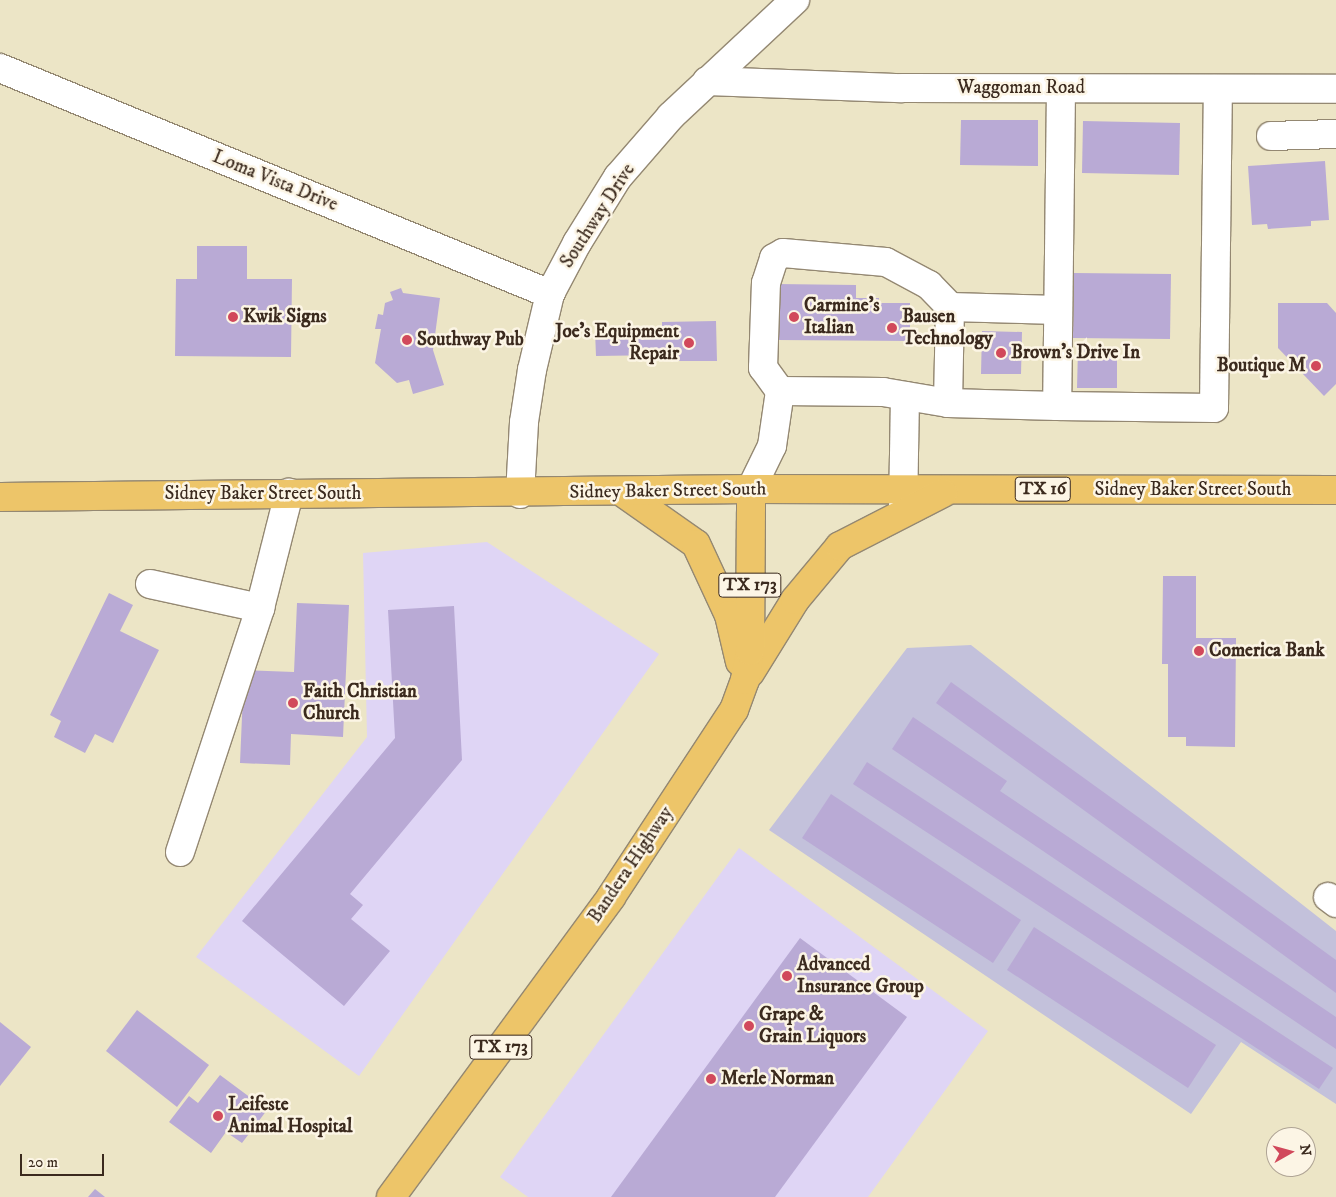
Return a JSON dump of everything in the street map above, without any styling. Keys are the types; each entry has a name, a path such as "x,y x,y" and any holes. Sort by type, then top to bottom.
{"main road":[{"name":"Sidney Baker Street South","path":"0,497 289,493 520,494 751,489 903,500 951,489 1336,490"},
{"name":"Bandera Highway","path":"391,1197 611,897 734,710 745,680 750,651 751,489"},
{"path":"622,492 696,544 729,615 745,680"},
{"path":"745,680 796,600 840,546 903,500"}],"street":[{"name":"Southway Drive","path":"520,494 524,422 550,294 576,243 618,177 671,116 795,0"},
{"name":"Loma Vista Drive","path":"0,68 550,294"},
{"name":"Waggoman Road","path":"707,81 765,86 1336,89"},
{"path":"1057,406 1061,89"},
{"path":"780,391 883,392 948,403 1214,408 1218,89"},
{"path":"1270,136 1336,134"},
{"path":"751,489 772,446 780,391 763,368 766,283 774,258 782,253 886,262 929,285 950,307 1058,310"},
{"path":"948,403 950,307"},
{"path":"903,500 905,396"},
{"path":"180,852 260,608 289,493"},
{"path":"150,584 260,608"}],"shaded area":[{"path":"487,542 659,654 359,1076 196,957 367,737 363,553"},
{"path":"971,645 1336,931 1336,1104 1241,1042 1191,1114 769,830 907,648"},
{"path":"739,848 988,1031 868,1197 528,1197 500,1177"}],"building":[{"path":"961,120 1038,120 1038,166 960,165"},
{"path":"1083,121 1180,123 1179,175 1082,173"},
{"path":"1325,161 1329,220 1311,221 1311,226 1268,229 1267,224 1252,225 1248,166"},
{"name":"Kwik Signs","path":"197,246 247,246 247,279 292,279 291,357 175,356 176,279 197,279"},
{"path":"1074,273 1171,274 1170,339 1073,338"},
{"path":"777,284 856,285 856,298 879,298 879,303 910,303 910,341 777,340"},
{"name":"Southway Pub","path":"401,288 403,293 440,298 433,350 444,385 413,394 409,380 397,383 375,363 381,329 375,329 378,314 383,315 385,303 393,300 390,292"},
{"name":"Boutique M","path":"1278,303 1327,303 1336,313 1336,384 1324,396 1278,348"},
{"path":"716,321 717,361 662,361 662,355 596,356 595,331 662,330 662,322"},
{"name":"Brown's Drive In","path":"982,331 1022,332 1021,374 981,374"},
{"path":"1078,349 1117,349 1117,388 1077,388"},
{"name":"Comerica Bank","path":"1163,576 1196,576 1196,638 1236,638 1235,747 1186,746 1186,737 1168,737 1168,664 1162,664"},
{"path":"109,593 133,605 120,631 159,650 113,743 95,734 85,753 54,737 61,721 50,715"},
{"name":"Faith Christian Church","path":"297,603 349,605 343,737 291,734 290,765 240,763 244,670 294,672"},
{"path":"454,606 462,760 350,894 363,905 351,919 390,951 344,1006 242,921 395,738 388,610"},
{"path":"951,682 1336,960 1336,993 936,703"},
{"path":"913,717 1007,781 1000,791 1336,1017 1336,1049 892,749"},
{"path":"867,762 1333,1068 1319,1089 853,784"},
{"path":"831,794 1021,920 993,963 802,838"},
{"path":"1034,927 1216,1045 1188,1088 1007,970"},
{"path":"800,938 907,1017 775,1197 611,1197"},
{"path":"137,1010 209,1065 177,1107 106,1051"},
{"path":"0,1022 31,1047 0,1086"},
{"name":"Leifeste Animal Hospital","path":"220,1075 267,1110 242,1143 226,1132 211,1153 169,1122 189,1096 198,1103"},
{"path":"95,1189 105,1197 88,1197"}],"place":[{"name":"Kwik Signs","path":"233,317"},
{"name":"Carmine's Italian","path":"794,317"},
{"name":"Bausen Technology","path":"892,328"},
{"name":"Southway Pub","path":"407,340"},
{"name":"Joe's Equipment Repair","path":"689,343"},
{"name":"Brown's Drive In","path":"1001,353"},
{"name":"Boutique M","path":"1316,366"},
{"name":"Comerica Bank","path":"1199,651"},
{"name":"Faith Christian Church","path":"293,703"},
{"name":"Advanced Insurance Group","path":"787,976"},
{"name":"Grape & Grain Liquors","path":"749,1026"},
{"name":"Merle Norman","path":"711,1079"},
{"name":"Leifeste Animal Hospital","path":"218,1116"}]}
